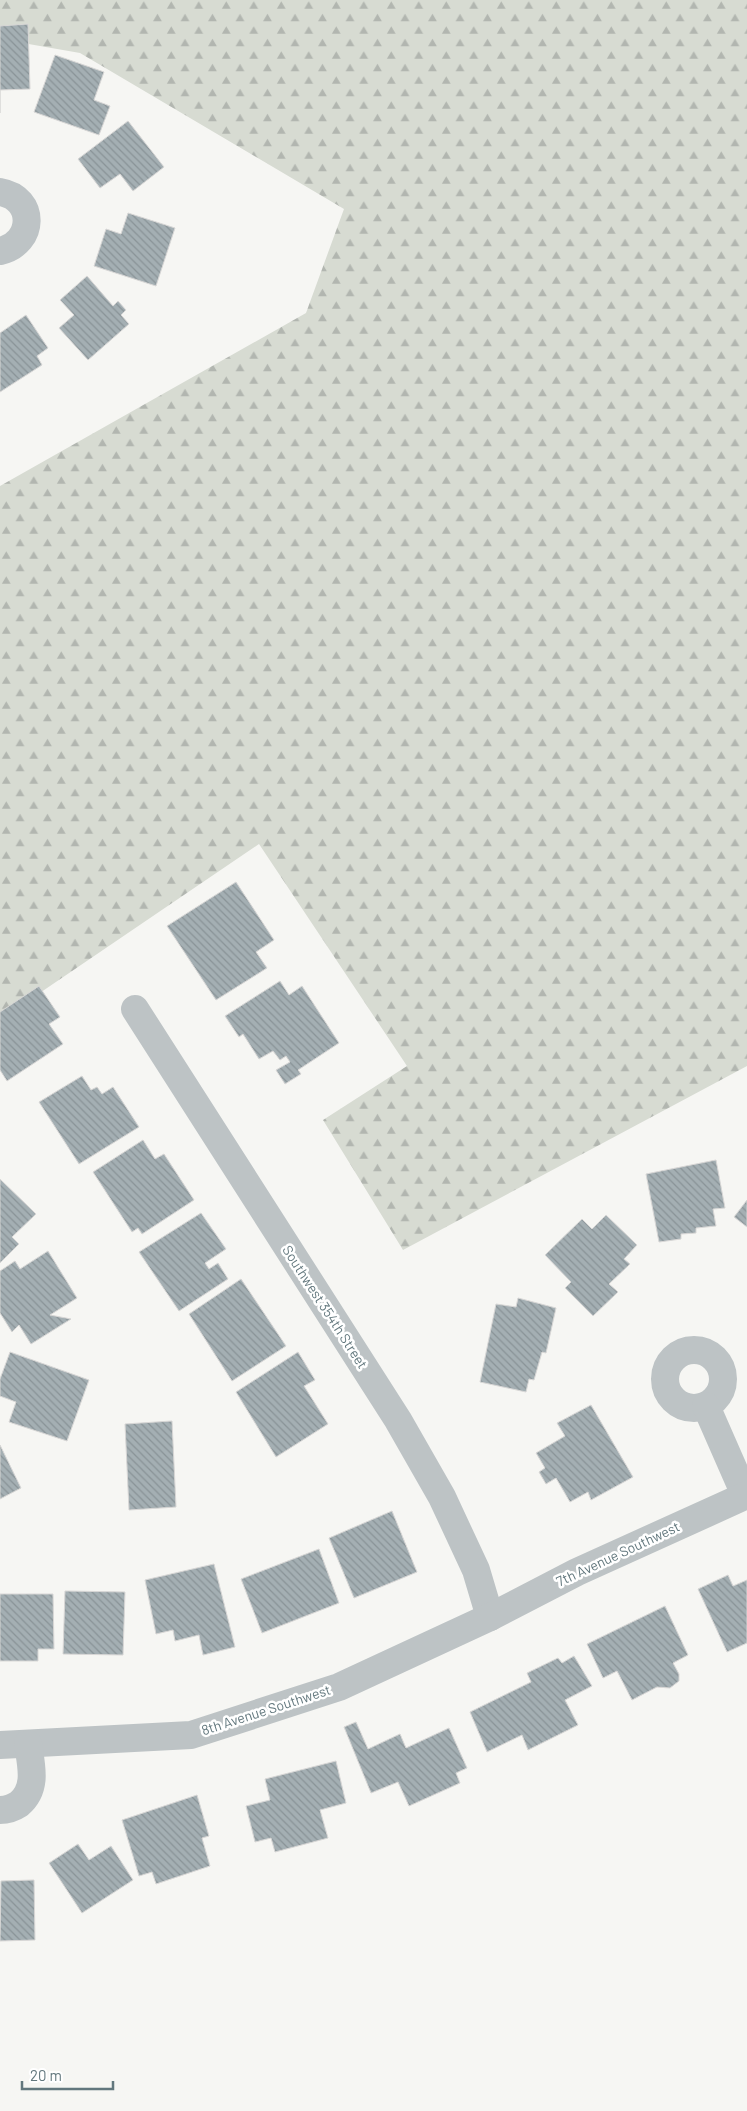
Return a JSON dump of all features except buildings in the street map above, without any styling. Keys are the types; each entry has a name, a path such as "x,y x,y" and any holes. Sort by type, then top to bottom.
{"street":[{"path":"0,192 15,197 22,205 26,214 27,224 24,234 18,243 9,249 0,251"},
{"name":"Southwest 354th Street","path":"136,1009 398,1420 442,1496 476,1570 490,1617"},
{"path":"706,1406 746,1495"},
{"name":"7th Avenue Southwest","path":"490,1617 577,1572 746,1495"},
{"name":"8th Avenue Southwest","path":"0,1745 191,1735 339,1687 490,1617"},
{"path":"0,1810 16,1806 25,1799 30,1789 32,1778 28,1744"}],"green space":[{"path":"0,0 747,0 747,1066 403,1250 323,1120 407,1066 259,844 0,1020 0,486 306,313 344,209 80,53 0,39"}]}
